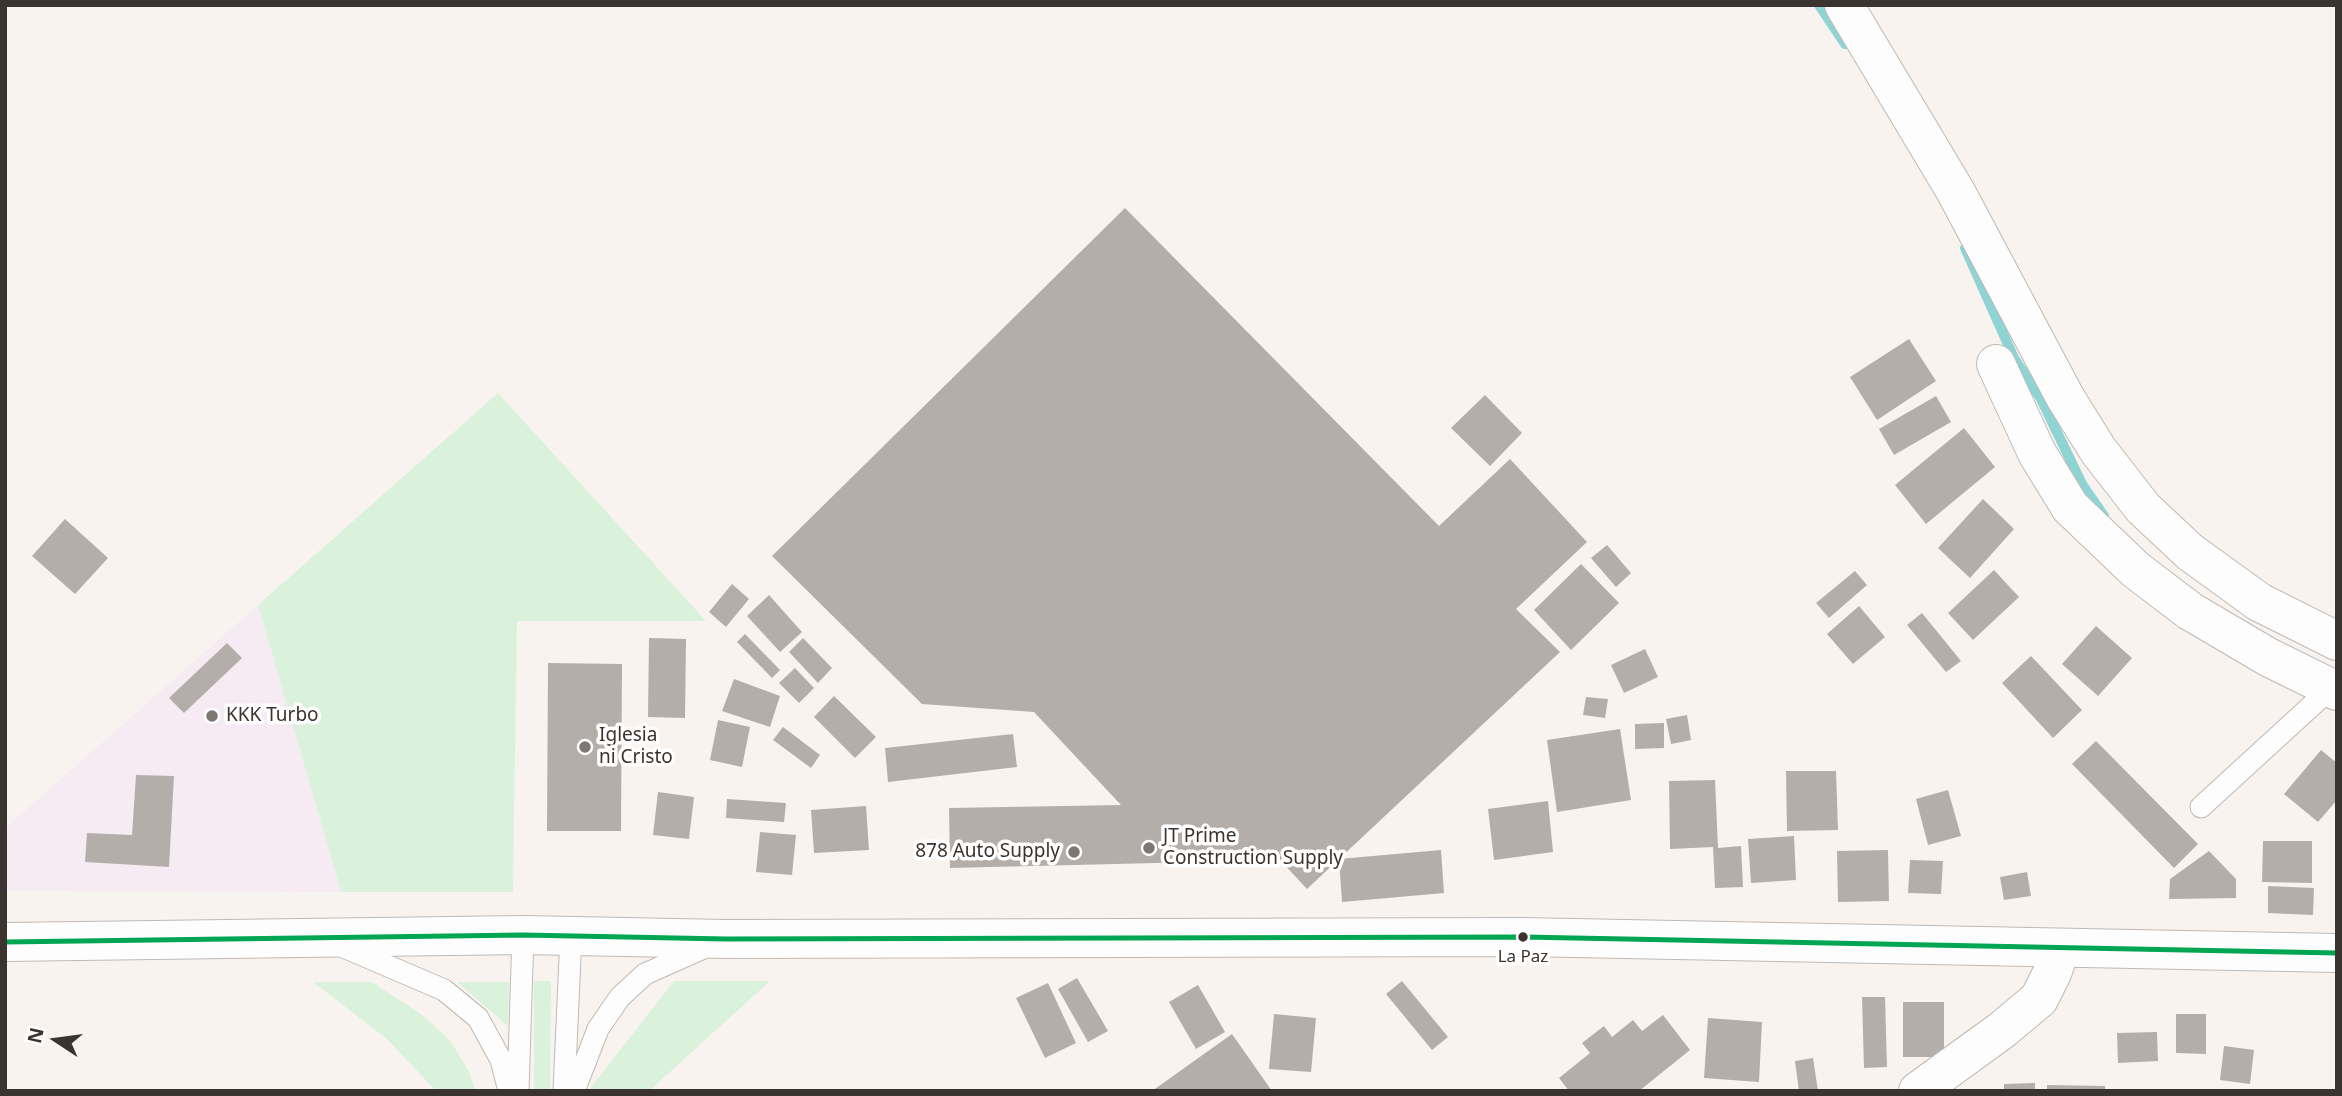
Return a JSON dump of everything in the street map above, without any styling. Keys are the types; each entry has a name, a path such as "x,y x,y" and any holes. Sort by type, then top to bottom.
{"main road":[{"path":"1844,5 1956,192 2065,397 2098,450 2143,508 2190,552 2259,602 2337,641"},
{"path":"1996,364 2037,453 2070,507 2136,570 2190,611 2268,657 2334,689"},
{"path":"5,942 523,935 726,939 1522,937 2337,953"},
{"path":"1918,1091 2002,1030 2039,999 2061,948"}],"lane":[{"path":"2201,807 2334,689"},
{"path":"518,1091 523,935"},
{"path":"564,1091 571,935"},
{"path":"324,938 444,990 478,1018 501,1060 509,1091"},
{"path":"574,1091 597,1029 620,997 645,974 726,939"}],"shaded area":[{"name":"KKK Turbo","path":"258,605 341,892 5,891 5,828"}],"green space":[{"path":"498,393 706,621 517,621 513,892 341,892 258,605"},
{"path":"534,981 551,981 550,1091 534,1091"},
{"path":"674,981 770,981 649,1091 588,1091"},
{"path":"313,982 372,982 421,1014 450,1040 468,1070 476,1091 436,1091 387,1039"},
{"path":"457,982 509,982 508,1026"}],"building":[{"path":"1125,208 1439,526 1510,459 1587,542 1516,609 1560,652 1307,889 1280,860 950,868 949,808 1121,805 1034,712 922,704 772,556"},
{"path":"1909,339 1936,381 1877,420 1850,377"},
{"path":"1485,395 1522,433 1490,466 1451,428"},
{"path":"1936,396 1951,422 1894,455 1879,429"},
{"path":"1964,428 1995,467 1926,524 1895,485"},
{"path":"1983,499 2014,529 1970,578 1938,548"},
{"path":"65,519 108,558 75,594 32,556"},
{"path":"1607,545 1631,573 1616,587 1591,558"},
{"path":"1581,564 1619,603 1571,650 1534,610"},
{"path":"1994,570 2019,597 1973,640 1948,613"},
{"path":"1855,571 1867,585 1829,618 1816,603"},
{"path":"732,584 749,599 726,627 709,612"},
{"path":"769,595 802,632 780,652 747,616"},
{"path":"1859,606 1885,637 1853,664 1827,634"},
{"path":"1922,613 1961,661 1946,672 1907,625"},
{"path":"2096,626 2132,658 2098,696 2062,664"},
{"path":"745,634 780,670 772,678 737,642"},
{"path":"649,638 686,639 685,718 648,717"},
{"path":"803,638 832,668 818,683 789,652"},
{"path":"227,643 242,658 184,713 169,698"},
{"path":"1645,649 1658,677 1624,693 1611,665"},
{"path":"2031,656 2082,710 2053,738 2002,683"},
{"name":"Iglesia ni Cristo","path":"548,663 622,664 621,831 547,831"},
{"path":"795,668 814,688 799,703 779,683"},
{"path":"734,679 780,696 770,727 722,711"},
{"path":"834,696 876,737 855,758 814,717"},
{"path":"1586,697 1608,699 1605,718 1583,715"},
{"path":"1687,715 1691,740 1671,744 1666,719"},
{"path":"718,720 750,727 742,767 710,760"},
{"path":"1664,723 1664,748 1635,749 1635,724"},
{"path":"783,727 820,755 811,768 773,740"},
{"path":"1620,729 1631,800 1557,812 1547,740"},
{"path":"1013,734 1017,767 888,782 885,748"},
{"path":"2096,741 2198,844 2174,868 2072,764"},
{"path":"2321,750 2337,763 2337,800 2318,822 2284,794"},
{"path":"1786,771 1836,771 1838,830 1787,831"},
{"path":"136,775 174,776 169,867 85,862 87,833 132,835"},
{"path":"1715,780 1718,848 1741,846 1743,887 1715,888 1713,847 1670,849 1669,781"},
{"path":"1948,790 1961,836 1928,845 1916,799"},
{"path":"658,792 694,797 689,839 653,835"},
{"path":"727,799 786,803 784,822 726,818"},
{"path":"1548,801 1553,852 1494,860 1488,809"},
{"path":"866,806 869,850 814,853 811,810"},
{"path":"760,832 796,835 792,875 756,872"},
{"path":"1794,836 1796,880 1751,883 1748,839"},
{"path":"2263,841 2312,841 2312,883 2262,882"},
{"path":"1441,850 1444,893 1342,902 1339,859"},
{"path":"1888,850 1889,901 1838,902 1837,851"},
{"path":"2209,851 2236,879 2236,898 2169,899 2170,879"},
{"path":"1910,860 1943,861 1941,894 1908,893"},
{"path":"2027,872 2031,896 2004,900 2000,877"},
{"path":"2268,886 2314,888 2313,915 2268,913"},
{"path":"1077,978 1108,1031 1088,1042 1058,989"},
{"path":"1402,981 1448,1037 1432,1050 1386,994"},
{"path":"1048,983 1076,1043 1045,1058 1016,998"},
{"path":"1198,985 1225,1032 1196,1049 1169,1002"},
{"path":"1862,997 1885,997 1887,1067 1864,1068"},
{"path":"1903,1002 1944,1002 1944,1057 1903,1057"},
{"path":"1274,1014 1316,1018 1311,1072 1269,1069"},
{"path":"2176,1014 2206,1014 2206,1054 2176,1053"},
{"path":"1663,1015 1690,1050 1639,1091 1569,1091 1559,1078 1590,1053 1582,1043 1604,1026 1612,1037 1633,1020 1642,1031"},
{"path":"1708,1018 1762,1022 1759,1082 1704,1078"},
{"path":"2157,1032 2158,1061 2118,1063 2117,1033"},
{"path":"1232,1034 1272,1091 1152,1091"},
{"path":"2224,1046 2254,1050 2250,1084 2220,1080"},
{"path":"1813,1058 1818,1091 1799,1091 1795,1061"},
{"path":"2035,1083 2035,1091 2004,1091 2004,1084"},
{"path":"2047,1085 2105,1086 2105,1091 2047,1091"}],"waterway":[{"path":"1819,5 1845,44"},
{"path":"1965,248 2014,358 2041,399 2082,484 2104,516"}],"transit line":[{"path":"5,942 523,935 726,939 1523,937 2337,953"}],"place":[{"name":"KKK Turbo","path":"212,716"},
{"name":"Iglesia ni Cristo","path":"585,747"},
{"name":"JT Prime Construction Supply","path":"1149,848"},
{"name":"878 Auto Supply","path":"1074,852"},
{"name":"La Paz","path":"1523,937"}]}
